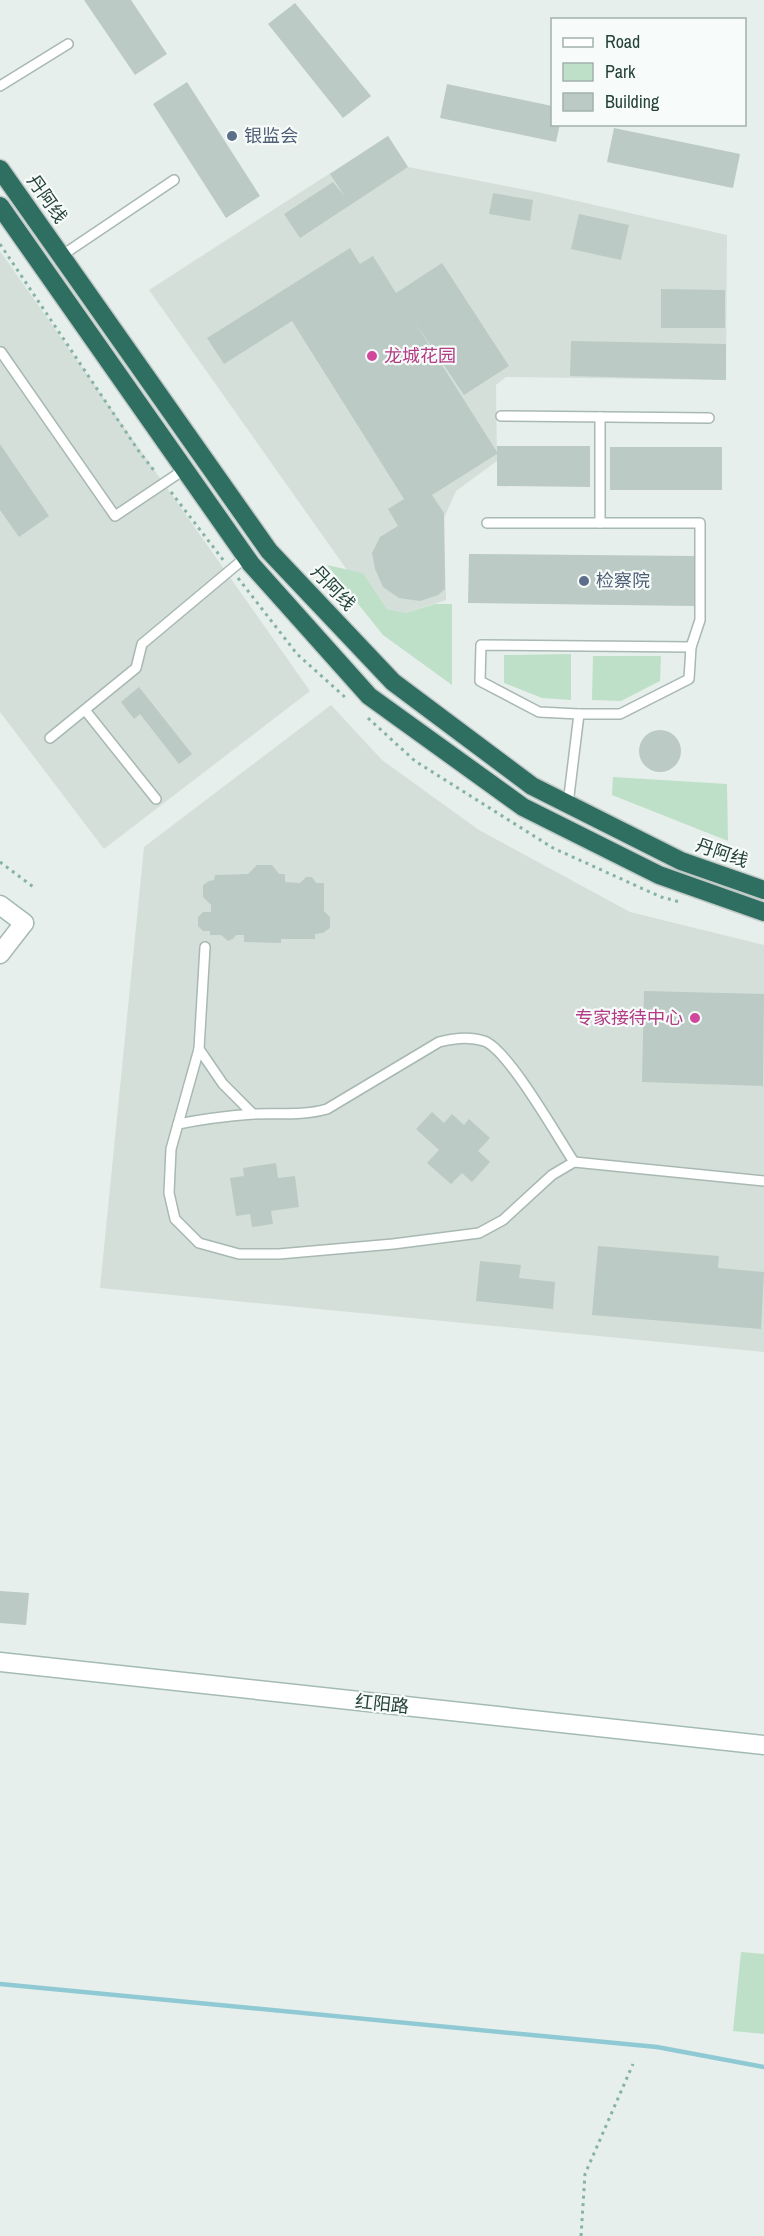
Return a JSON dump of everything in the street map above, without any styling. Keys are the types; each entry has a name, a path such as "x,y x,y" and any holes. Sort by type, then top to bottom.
{"highway":[{"name":"丹阿线","path":"0,169 269,551 393,682 532,786 681,861 764,890"},
{"path":"0,206 246,557 369,696 522,807 659,875 764,912"}],"street":[{"path":"0,905 24,923 0,954"},
{"name":"红阳路","path":"0,1662 764,1745"}],"lane":[{"path":"0,86 68,44"},
{"path":"61,256 174,180"},
{"path":"1,352 115,516 185,469"},
{"path":"501,416 709,418"},
{"path":"600,417 600,523"},
{"path":"487,523 700,522 700,620 691,647 689,679 620,714 539,712 480,681 481,645 691,647"},
{"path":"50,738 136,668 142,644 246,557"},
{"path":"85,710 156,798"},
{"path":"568,804 579,714"},
{"path":"205,947 199,1048 171,1149 169,1193 175,1219 199,1243 239,1254 291,1253 393,1244 479,1233 503,1220 552,1175 574,1162 764,1181"},
{"path":"178,1124 253,1114 312,1113 327,1108 439,1042 458,1037 486,1041 506,1058 574,1162"},
{"path":"199,1048 223,1084 253,1114"}],"path":[{"path":"0,862 36,889"},
{"path":"581,2236 585,2174 633,2064"}],"shaded area":[{"path":"388,136 408,167 537,192 727,235 726,380 506,377 496,385 497,461 456,491 444,518 446,600 406,613 387,609 363,573 347,570 149,290"},
{"path":"0,251 310,691 104,849 0,712"},
{"path":"331,705 382,760 479,830 630,912 764,945 764,1352 100,1288 144,847"}],"green space":[{"path":"327,565 363,573 387,609 406,613 435,604 452,604 452,685 383,635"},
{"path":"571,654 571,700 542,698 504,683 504,655"},
{"path":"593,656 661,656 660,681 621,701 592,700"},
{"path":"613,777 727,784 728,841 612,795"},
{"path":"741,1952 764,1954 764,2034 733,2031"}],"building":[{"path":"84,0 131,0 167,54 135,75"},
{"path":"295,3 371,96 343,118 268,24"},
{"path":"187,82 260,196 226,218 153,104"},
{"path":"447,84 551,106 551,126 560,126 556,142 440,118"},
{"path":"614,128 740,154 733,188 607,162"},
{"path":"388,136 408,167 300,238 284,214 333,182 346,198 330,174"},
{"path":"493,193 533,200 530,221 489,214"},
{"path":"579,214 629,225 621,260 571,249"},
{"path":"350,248 360,264 373,256 396,293 442,263 509,366 464,395 414,321 497,452 497,446 590,446 590,487 497,486 497,454 432,495 444,513 445,589 438,595 420,601 399,598 383,587 375,569 372,553 380,537 398,526 388,509 404,499 292,321 224,364 207,338"},
{"path":"661,289 725,290 725,328 661,328"},
{"path":"571,341 726,344 726,380 570,376"},
{"path":"0,444 49,516 19,537 0,510"},
{"path":"610,447 722,447 722,490 610,490"},
{"path":"469,554 695,556 694,606 468,603"},
{"path":"139,687 192,754 179,764 140,714 134,719 121,702"},
{"path":"660,730 668,731 675,736 680,743 680,759 675,766 668,771 660,772 652,771 645,766 640,759 639,751 640,743 645,736 652,731"},
{"path":"257,865 272,865 279,874 285,874 285,882 300,883 306,877 312,877 316,883 324,883 324,911 330,917 330,928 323,933 315,934 315,939 281,939 281,943 244,942 244,935 236,935 228,941 221,935 210,935 210,931 203,931 198,926 198,917 203,912 211,912 211,905 203,897 203,885 214,880 215,875 248,874"},
{"path":"644,991 764,994 763,1086 642,1082"},
{"path":"432,1112 444,1123 452,1114 464,1125 469,1119 490,1138 478,1151 490,1162 472,1182 462,1173 451,1184 427,1163 439,1150 416,1129"},
{"path":"276,1163 278,1178 295,1176 299,1207 271,1211 273,1224 252,1227 250,1214 236,1216 230,1178 244,1176 243,1168"},
{"path":"598,1246 719,1256 718,1268 764,1272 761,1329 592,1315"},
{"path":"480,1261 521,1265 519,1278 555,1282 553,1309 476,1301"},
{"path":"0,1591 29,1593 26,1625 0,1623"}],"waterway":[{"path":"0,1984 657,2047 764,2067"}],"place":[{"name":"银监会","path":"232,136"},
{"name":"龙城花园","path":"372,356"},
{"name":"检察院","path":"584,581"},
{"name":"专家接待中心","path":"695,1018"}]}
